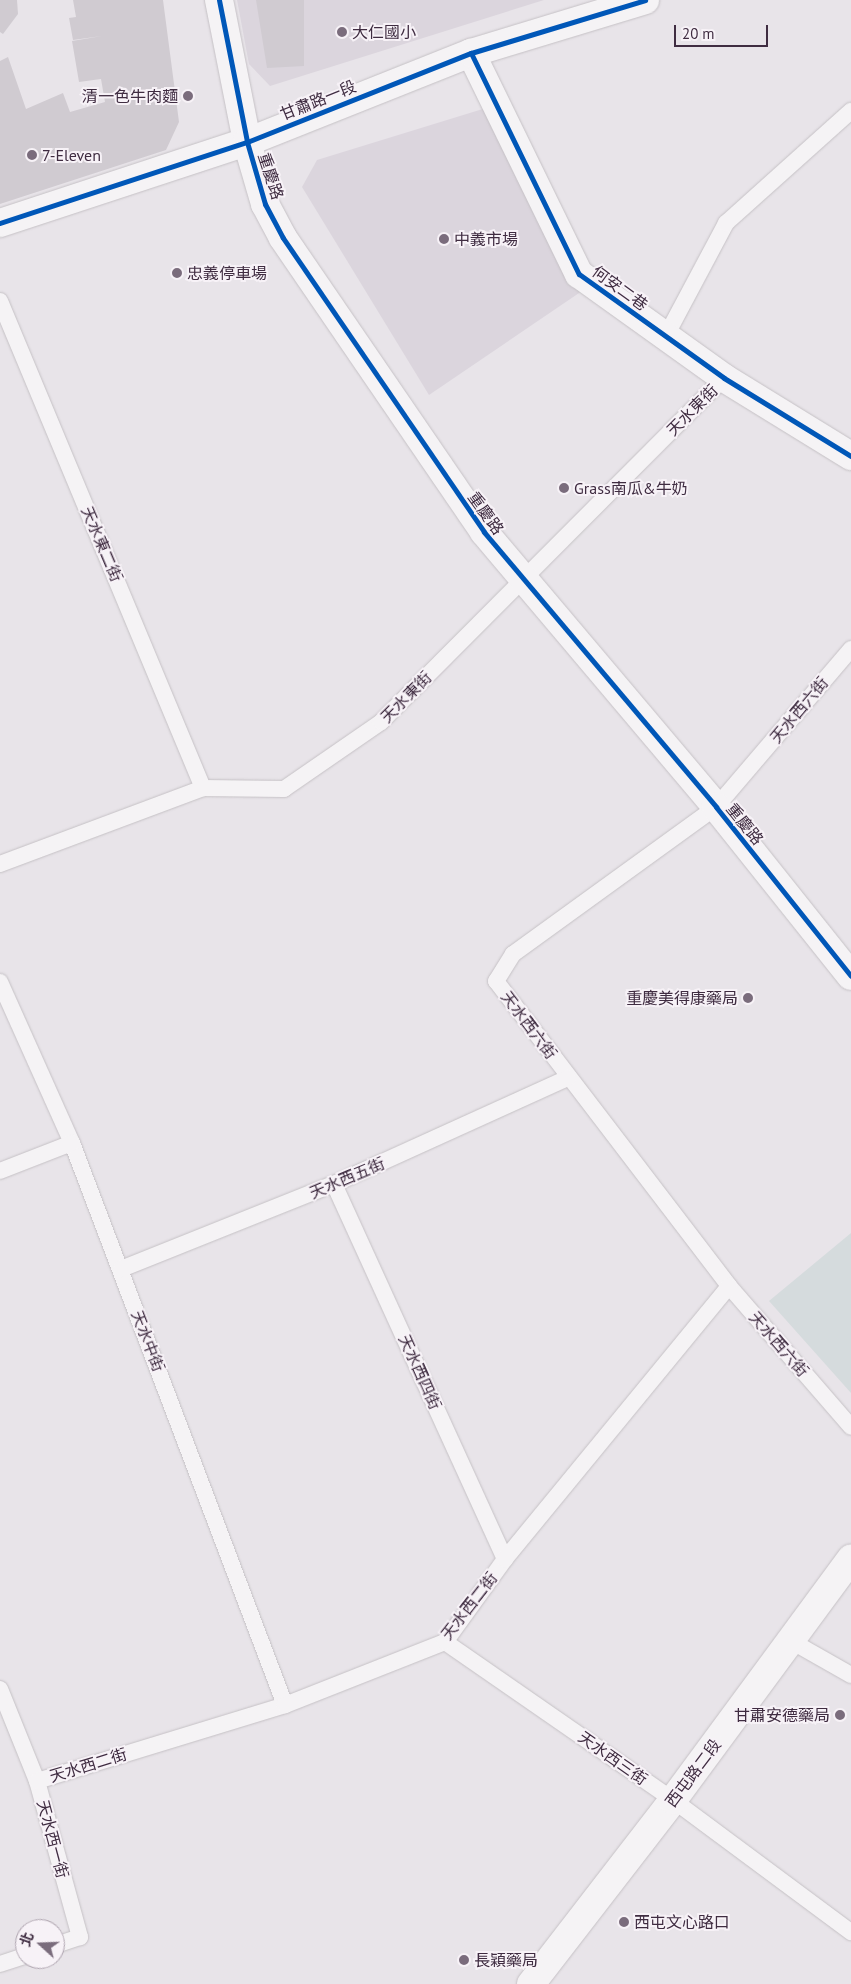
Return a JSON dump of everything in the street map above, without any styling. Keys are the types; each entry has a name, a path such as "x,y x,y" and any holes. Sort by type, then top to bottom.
{"street":[{"name":"重慶路","path":"219,0 247,142 266,204 283,238 484,532 521,580 716,808 851,976"},
{"name":"甘肅路一段","path":"0,223 247,142 472,53 645,0"},
{"name":"何安二巷","path":"472,53 579,274 724,378 851,456"},
{"name":"西屯路二段","path":"531,1984 673,1800 851,1559"}],"lane":[{"path":"666,336 726,222 851,111"},
{"name":"天水東二街","path":"0,301 203,788"},
{"name":"天水東街","path":"0,864 203,788 284,788 381,722 724,378"},
{"name":"天水西六街","path":"851,649 716,808 513,954 496,981 568,1078 729,1286 851,1427"},
{"name":"天水中街","path":"0,982 72,1143 285,1705"},
{"name":"天水西五街","path":"121,1269 334,1184 568,1078"},
{"path":"0,1171 72,1143"},
{"name":"天水西四街","path":"334,1184 505,1559"},
{"name":"天水西二街","path":"37,1781 285,1705 445,1642 505,1559 729,1286"},
{"path":"792,1641 851,1675"},
{"name":"天水西三街","path":"445,1642 673,1800 851,1932"},
{"name":"天水西一街","path":"0,1689 37,1781 80,1936 65,1941"},
{"path":"0,1964 15,1959"}],"shaded area":[{"name":"大仁國小","path":"237,0 544,0 270,86 249,64"},
{"name":"中義市場","path":"486,108 582,291 429,395 302,187 317,160"},
{"path":"851,1233 851,1393 769,1301"}],"building":[{"path":"0,0 17,0 18,14 3,34 0,32"},
{"path":"73,0 163,0 179,122 166,150 0,204 0,61 8,57 26,109 63,93 70,112 105,102 101,79 79,82 72,41 102,36 73,40 69,18 76,17"},
{"path":"256,0 304,0 304,66 267,68"}],"cycle path":[{"path":"219,0 247,142 265,204 283,238 484,532 716,807 851,976"},
{"path":"0,223 247,142 471,53 645,0"},
{"path":"471,53 579,274 724,378 851,456"}],"place":[{"name":"大仁國小","path":"342,32"},
{"name":"清一色牛肉麵","path":"188,96"},
{"name":"7-Eleven","path":"32,155"},
{"name":"中義市場","path":"444,239"},
{"name":"忠義停車場","path":"177,273"},
{"name":"Grass南瓜&牛奶","path":"564,488"},
{"name":"重慶美得康藥局","path":"748,998"},
{"name":"甘肅安德藥局","path":"840,1715"},
{"name":"西屯文心路口","path":"624,1922"},
{"name":"長穎藥局","path":"464,1960"}]}
